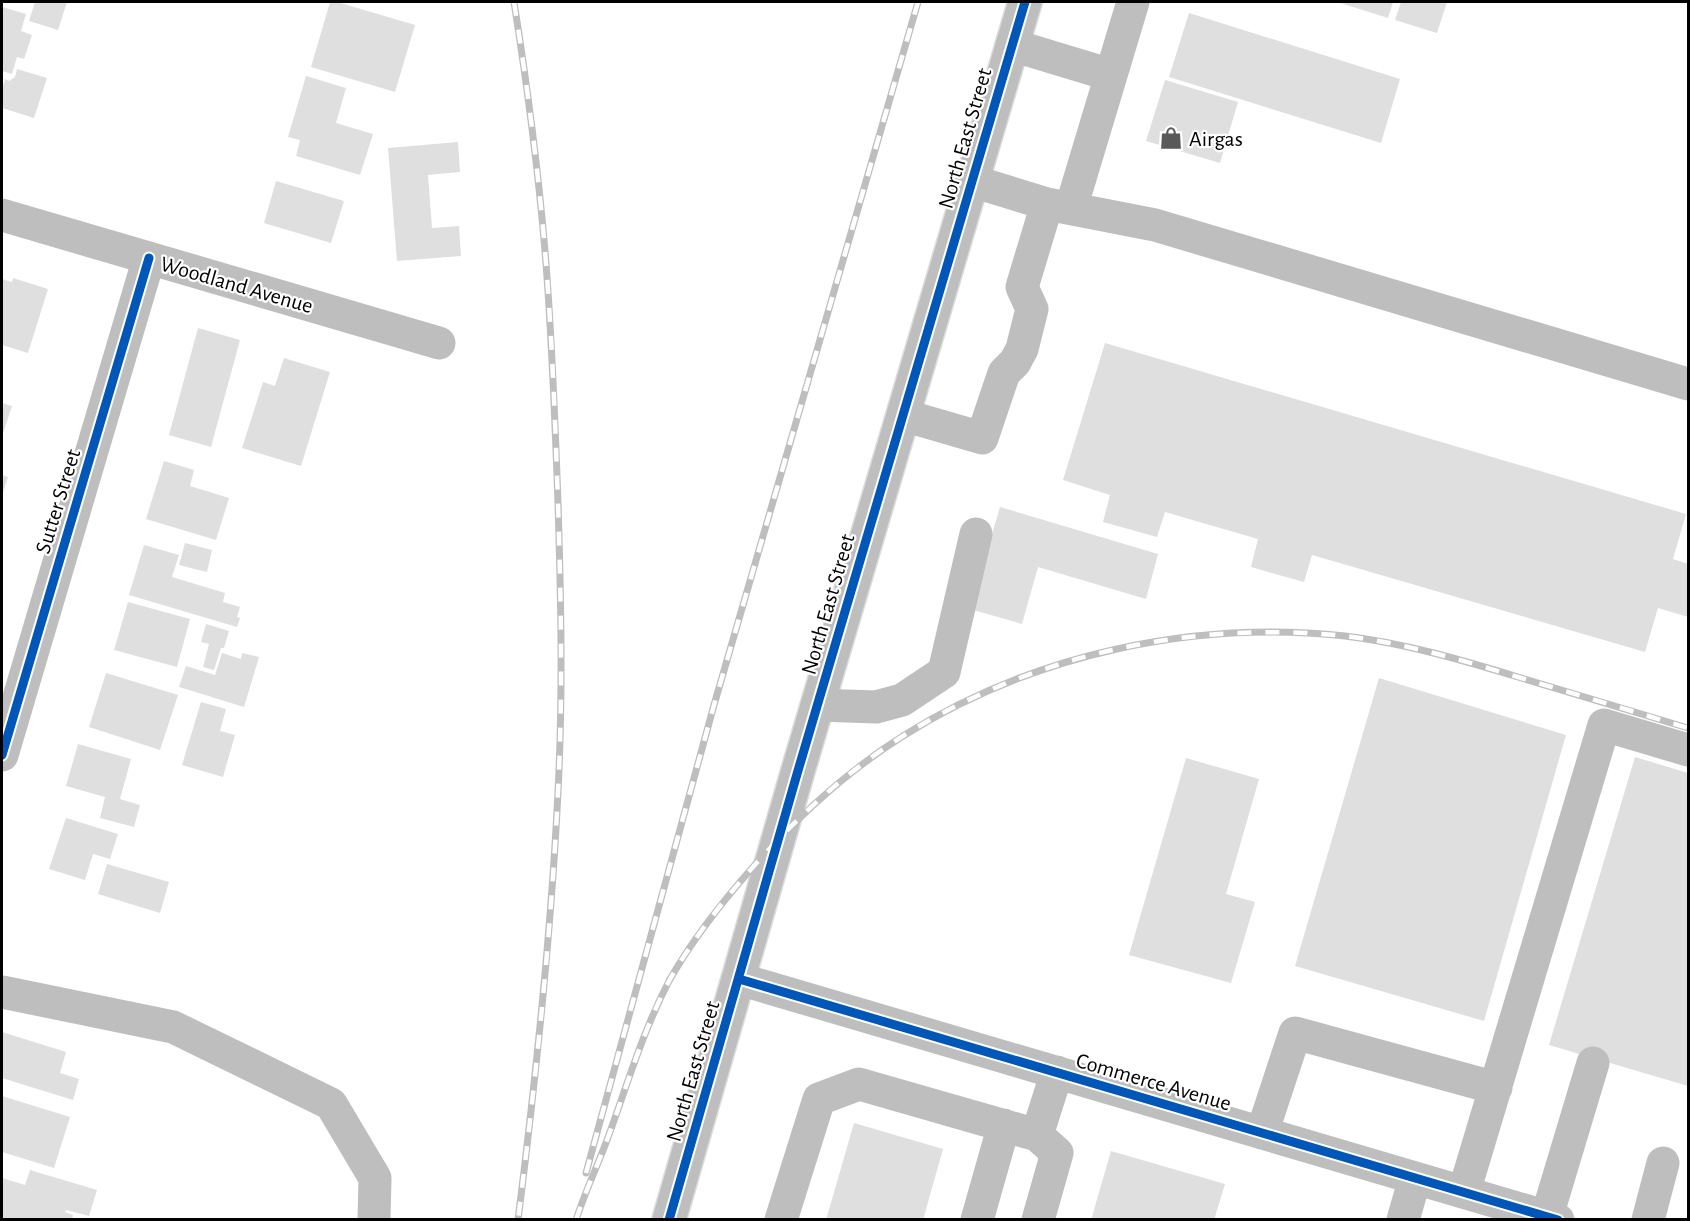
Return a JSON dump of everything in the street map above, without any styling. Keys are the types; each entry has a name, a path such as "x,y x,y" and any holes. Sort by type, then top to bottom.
{"street":[{"name":"North East Street","path":"669,1220 817,705 1025,2"},
{"path":"903,415 982,438 1004,374 1015,362 1022,349 1032,309 1022,287 1059,206 1111,75 1133,2"},
{"path":"1012,45 1111,75"},
{"path":"972,181 1059,206 1155,225 1689,384"},
{"name":"Woodland Avenue","path":"2,214 439,343"},
{"name":"Sutter Street","path":"2,755 149,258"},
{"path":"817,705 876,707 902,700 944,672 975,534"},
{"path":"1464,1192 1604,725 1689,750"},
{"name":"Commerce Avenue","path":"739,979 1553,1218"},
{"path":"2,992 173,1027 331,1104 375,1178 374,1220"},
{"path":"1262,1133 1295,1033 1496,1088"},
{"path":"1553,1218 1593,1063"},
{"path":"1037,1135 1057,1072"},
{"path":"781,1220 819,1099 859,1084 1037,1135 1057,1153 1038,1220"},
{"path":"977,1220 1004,1125"},
{"path":"1648,1220 1663,1163"},
{"path":"1403,1220 1415,1178"}],"building":[{"path":"35,2 67,2 58,30 29,21"},
{"path":"330,2 337,2 415,25 395,92 311,67"},
{"path":"1337,2 1393,2 1388,18"},
{"path":"1401,2 1447,2 1437,33 1395,20"},
{"path":"2,7 26,14 21,31 32,35 24,59 17,57 12,74 2,71"},
{"path":"1189,13 1400,79 1381,143 1169,77"},
{"path":"17,69 47,78 34,118 2,108 2,90 5,79 9,81 15,77"},
{"path":"306,76 346,88 336,123 373,134 360,175 296,156 300,140 288,137"},
{"path":"1165,80 1238,102 1220,163 1146,141"},
{"path":"458,142 460,172 428,175 432,228 459,226 461,256 397,261 388,148"},
{"path":"276,181 344,201 331,243 264,223"},
{"path":"13,278 48,289 28,353 2,345 2,279 12,282"},
{"path":"198,328 240,340 211,447 169,435"},
{"path":"1105,343 1686,514 1673,559 1688,564 1688,617 1658,608 1645,652 1312,555 1304,582 1251,567 1258,539 1165,512 1157,537 1103,522 1110,495 1063,480"},
{"path":"284,358 330,372 301,466 242,448 263,382 275,386"},
{"path":"2,403 12,406 2,436"},
{"path":"164,461 194,470 190,486 229,498 216,540 146,519"},
{"path":"2,475 8,477 2,496"},
{"path":"1000,507 1158,554 1146,599 1038,567 1022,624 970,609"},
{"path":"185,543 212,550 207,572 179,565"},
{"path":"144,545 179,555 172,577 225,593 223,602 240,607 237,627 129,595"},
{"path":"128,602 190,619 177,667 114,650"},
{"path":"206,624 229,631 214,670 203,667 209,644 201,642"},
{"path":"222,653 241,659 242,653 259,657 244,707 179,687 186,666 215,675"},
{"path":"106,673 178,695 160,750 89,727"},
{"path":"1379,678 1566,735 1484,1021 1295,966"},
{"path":"201,702 226,709 220,731 235,735 223,777 182,765"},
{"path":"78,744 131,759 120,799 140,805 134,827 100,818 105,797 66,786"},
{"path":"1635,757 1688,773 1688,1086 1549,1045"},
{"path":"1186,758 1259,779 1226,894 1255,902 1231,983 1129,955"},
{"path":"66,818 118,834 110,859 93,854 85,880 49,869"},
{"path":"107,864 169,882 160,913 98,894"},
{"path":"2,1032 66,1052 60,1073 79,1079 73,1100 2,1078"},
{"path":"2,1096 70,1117 54,1168 2,1152"},
{"path":"854,1123 943,1149 923,1220 826,1220"},
{"path":"1111,1151 1225,1184 1214,1220 1091,1220"},
{"path":"30,1170 97,1190 89,1216 66,1210 65,1212 73,1215 72,1220 2,1220 2,1178 25,1185"}],"railway":[{"path":"514,2 536,157 547,282 557,472 561,647 560,756 547,953 518,1220"},
{"path":"586,1173 714,705 918,2"},
{"path":"576,1220 659,1001 687,951 719,908 787,830 842,780 903,736 953,708 1006,684 1060,664 1116,649 1173,639 1230,633 1288,632 1345,636 1389,643 1454,658 1688,728"}],"cycle path":[{"path":"669,1220 797,774 1025,2"},
{"path":"2,755 149,258"},
{"path":"739,979 1558,1220"}],"place":[{"name":"Airgas","path":"1171,138"}]}
